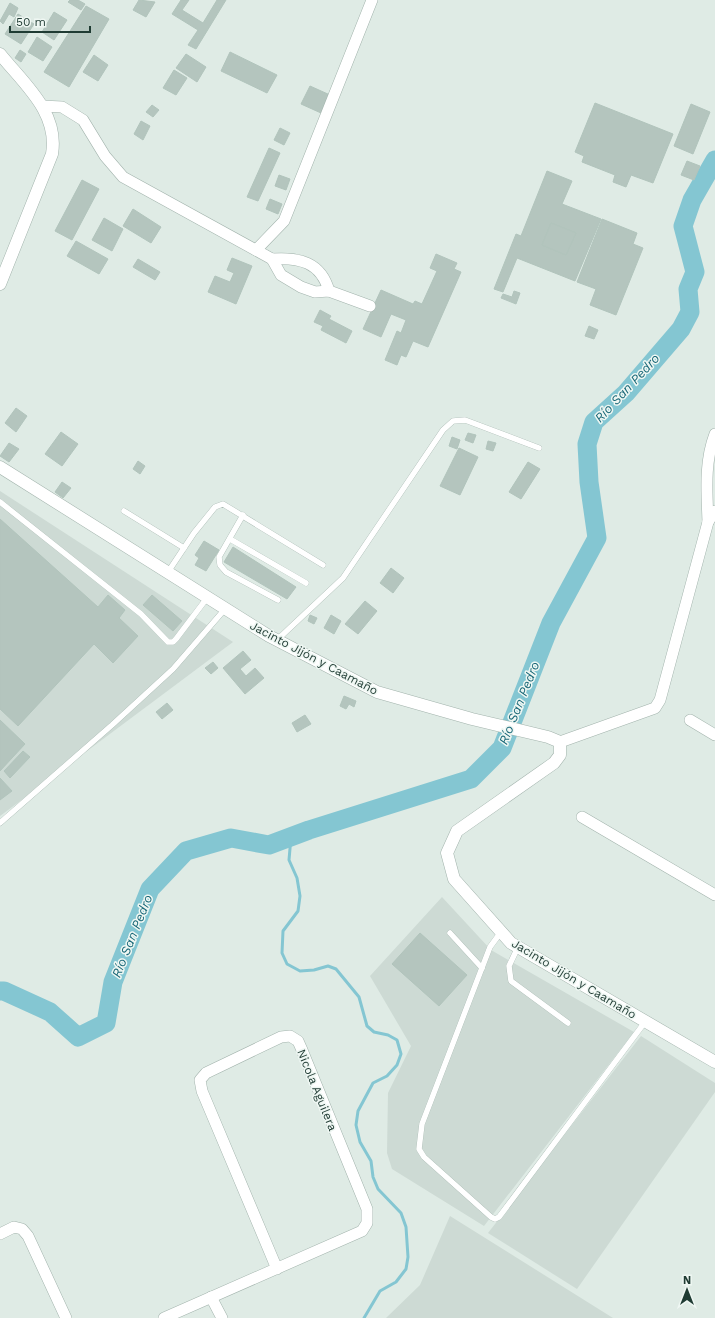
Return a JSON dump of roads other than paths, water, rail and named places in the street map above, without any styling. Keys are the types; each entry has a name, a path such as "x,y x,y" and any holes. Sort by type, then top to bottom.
{"street":[{"path":"256,250 284,221 372,0"},
{"path":"0,54 42,106 48,116 52,129 52,154 0,284"},
{"path":"42,106 62,107 83,120 105,156 123,177 272,259 285,258 302,261 315,267 325,277 329,291"},
{"path":"272,259 277,270 286,280 315,292 329,291 370,306"},
{"path":"708,522 706,474 711,446 715,434"},
{"name":"Jacinto Jijón y Caamaño","path":"0,467 225,609 277,640 377,692 472,720 548,737 560,742 560,755 554,762 457,831 447,853 454,879 511,943 715,1062"},
{"path":"560,742 655,708 660,700 708,522 715,511"},
{"path":"690,720 715,735"},
{"path":"582,817 715,895"},
{"name":"Nicola Aguilera","path":"290,1036 298,1041 302,1050 367,1209 367,1223 362,1232 274,1270 202,1091 200,1080 206,1073 281,1038 290,1036"},
{"path":"0,1234 14,1227 22,1229 28,1236 66,1318"},
{"path":"164,1318 274,1270"},
{"path":"210,1297 222,1318"}],"lane":[{"path":"277,640 343,578 443,430 453,421 465,420 539,448"},
{"path":"0,502 141,614 168,642 173,642 176,639 207,598"},
{"path":"167,573 215,507 223,504 323,565"},
{"path":"124,510 184,548"},
{"path":"243,515 219,557 220,565 226,572 278,600"},
{"path":"230,539 306,583"},
{"path":"0,822 112,725 173,669 225,609"},
{"path":"450,932 482,968"},
{"path":"501,932 490,947 422,1124 419,1149 424,1157 495,1218 503,1211 645,1021"},
{"path":"518,947 509,966 511,981 568,1023"}],"waterway":[{"name":"Río San Pedro","path":"0,991 4,991 50,1012 78,1037 106,1023 113,982 150,889 186,851 231,838 269,845 309,830 471,779 502,748 551,623 597,538 589,482 587,444 594,422 626,393 681,329 690,312 688,289 695,272 683,226 692,200 715,160"},
{"path":"291,837 289,860 297,878 300,896 298,911 283,931 282,953 287,964 300,971 314,970 328,966 336,969 359,997 367,1026 374,1032 388,1035 397,1040 401,1054 397,1065 387,1076 373,1083 358,1111 356,1125 360,1142 371,1161 373,1177 378,1189 401,1213 406,1227 408,1257 406,1269 396,1282 380,1291 364,1318"}]}
